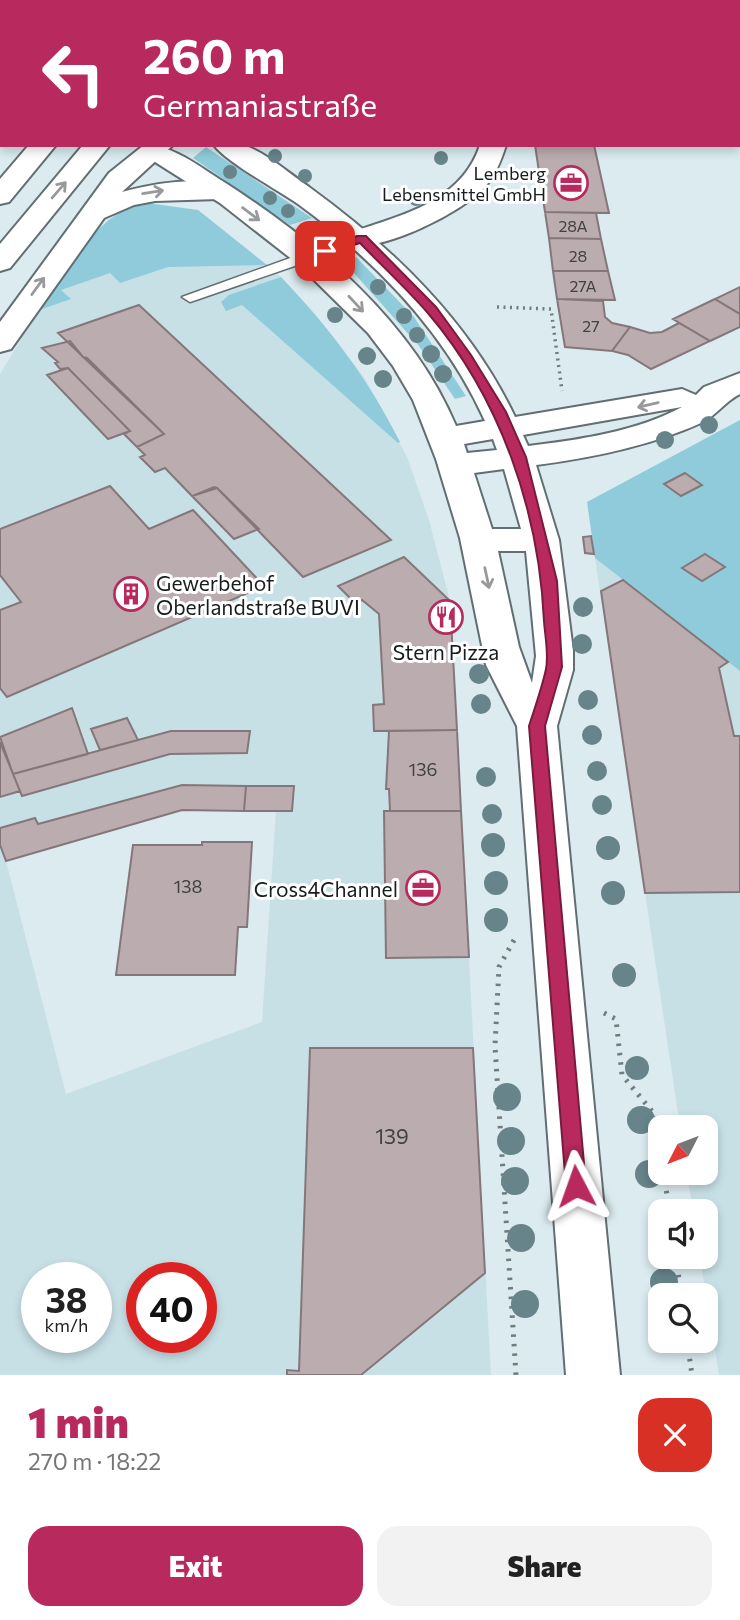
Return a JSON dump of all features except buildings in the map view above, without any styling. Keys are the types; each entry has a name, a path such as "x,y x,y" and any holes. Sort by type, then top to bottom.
{"main road":[{"path":"0,196 41,147"},
{"path":"230,147 289,184 362,238 414,290 448,331 513,442 542,540 550,581 554,667 537,726 593,1375"},
{"path":"307,257 408,222 457,197 484,172 492,147"},
{"path":"0,262 95,148"},
{"path":"0,343 92,213 125,172 157,148 219,191 307,257 360,307 410,369 428,400 449,451 478,540 506,666 537,726"},
{"path":"92,213 115,201 154,191 219,191"},
{"path":"449,451 513,442 580,449 645,433 693,415 728,388"},
{"path":"478,540 542,540"}],"lane":[{"path":"190,297 307,257"}],"path":[{"path":"497,307 551,309 564,402"},
{"path":"511,943 499,967 495,1046 516,1375"},
{"path":"611,1017 616,1018 622,1074 655,1115"},
{"path":"689,1353 692,1375"}],"shaded area":[{"path":"206,147 312,218 290,225 193,158"},
{"path":"140,202 198,210 267,265 168,267 120,283 110,273 61,290 71,299 39,310 70,263 94,234 123,210"},
{"path":"198,210 281,277 315,314 364,377 407,457 429,520 450,601 491,1375 0,1375 0,374 51,290 109,219","holes":["182,810 276,811 262,1022 66,1094 6,861"]},
{"path":"356,257 414,317 466,396 455,399 419,346 353,272 350,259"},
{"path":"281,277 347,355 400,442 242,305 226,311 221,302 229,295"},
{"path":"740,420 740,671 595,558 587,502"},
{"path":"595,558 740,671 740,1375 719,1375 715,1353 718,1353 718,1283 704,1283 702,1269 718,1269 718,1199 691,1199 689,1185 718,1185 718,1115 678,1115"}],"place":[{"name":"Lemberg Lebensmittel GmbH","path":"571,183"},
{"name":"Gewerbehof Oberlandstraße BUVI","path":"131,594"},
{"name":"Stern Pizza","path":"446,617"},
{"name":"Cross4Channel","path":"423,888"}],"route":[{"path":"325,251 362,238 432,310 467,358 507,427 531,497 550,581 554,667 537,726 576,1186"}]}
